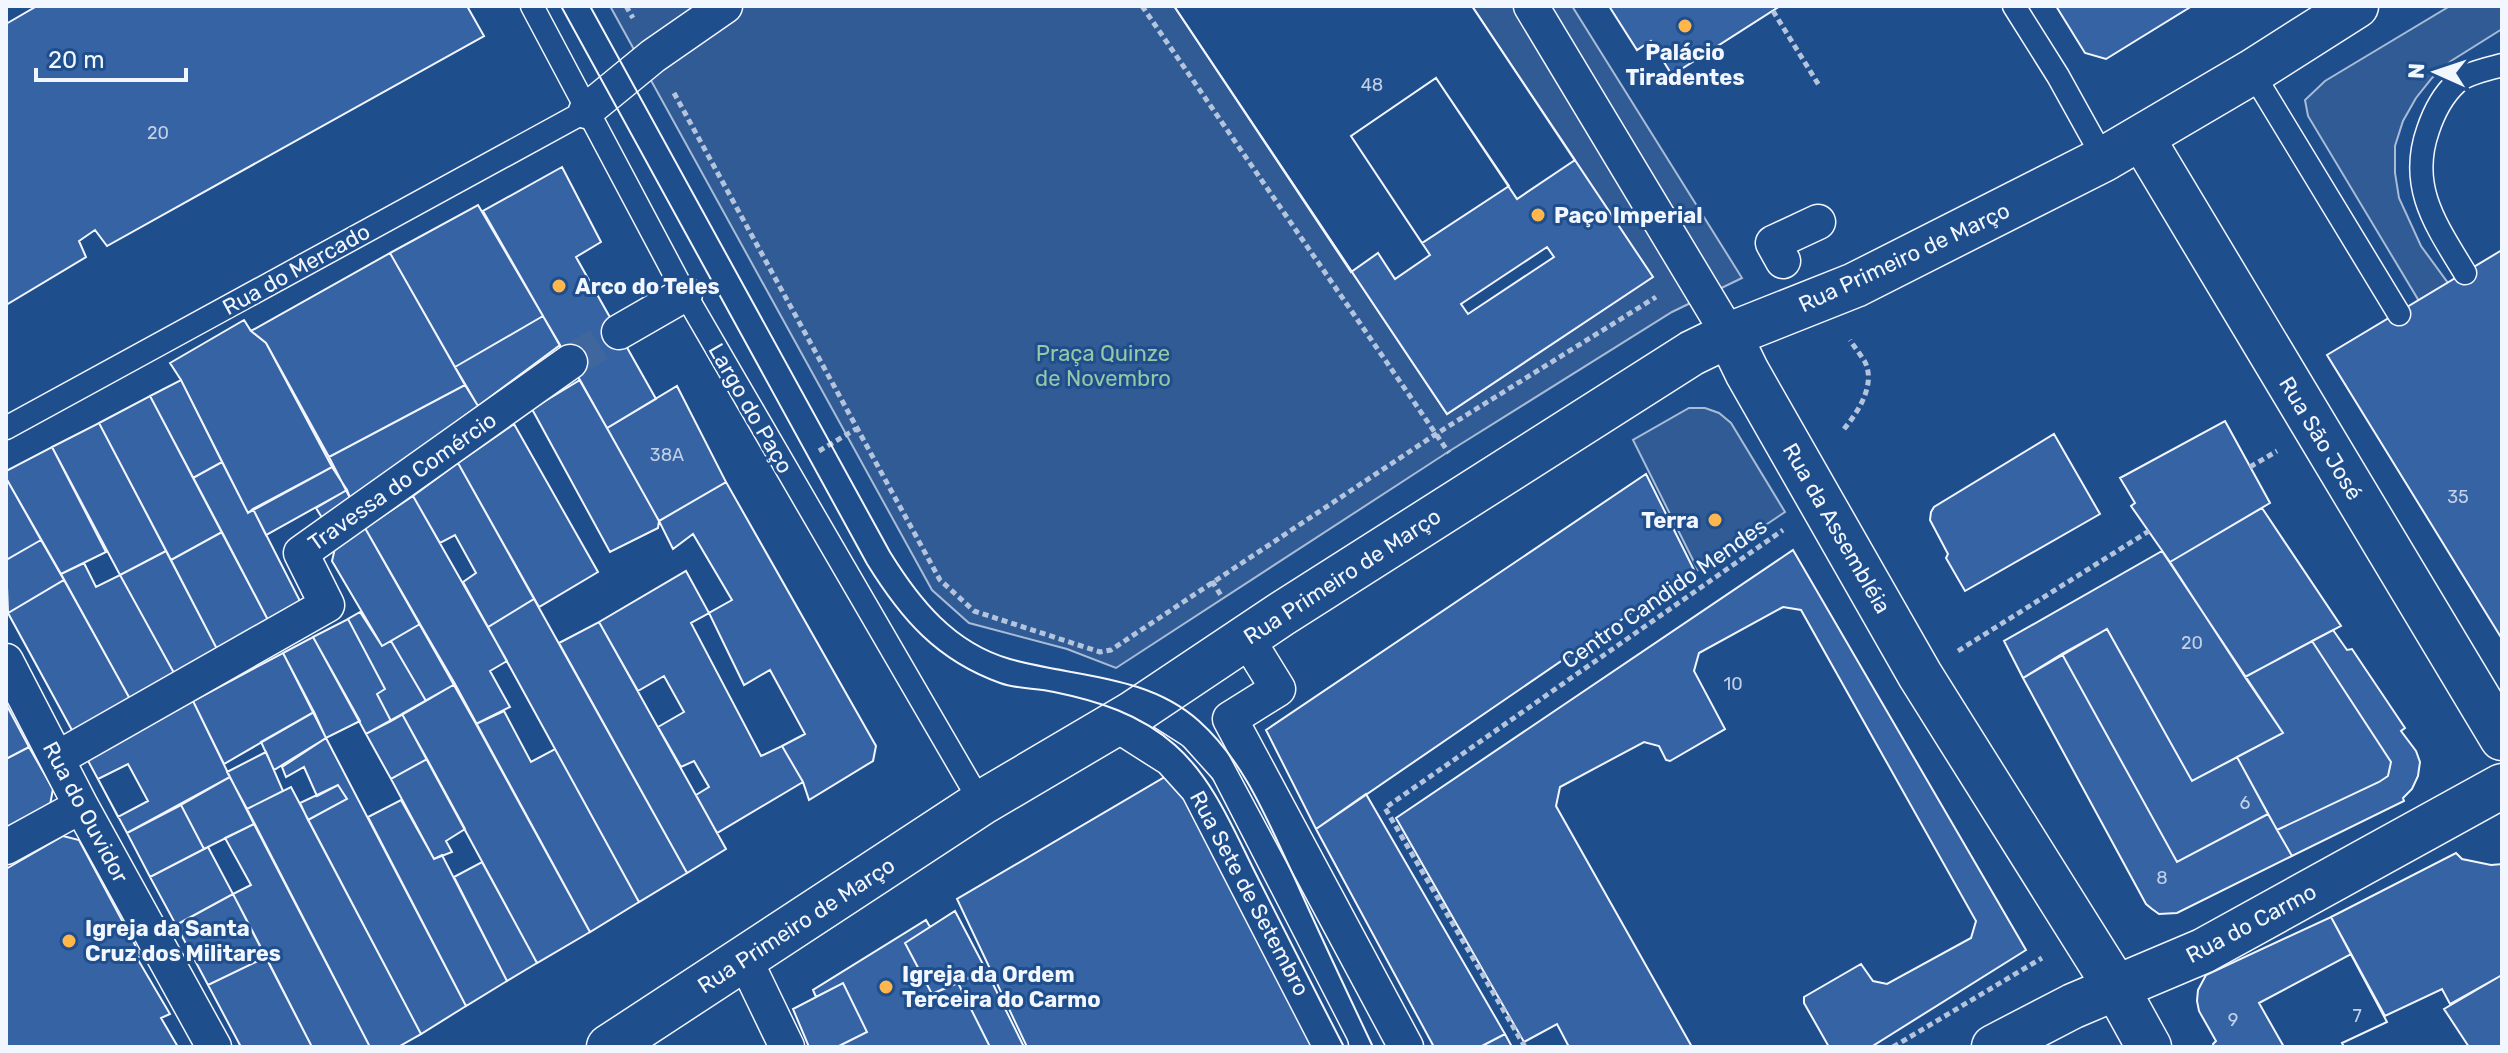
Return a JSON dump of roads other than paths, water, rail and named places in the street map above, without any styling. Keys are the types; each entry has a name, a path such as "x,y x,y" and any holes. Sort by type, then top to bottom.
{"street":[{"path":"586,111 653,56 725,6"},
{"name":"Rua da Assembléia","path":"1531,6 1729,335 1747,372 1920,675 2117,989 2149,1047"},
{"name":"Rua Primeiro de Março","path":"609,1047 981,803 1116,724 1474,490 1692,353 1855,285 2104,159 2252,72 2356,6"},
{"name":"Rua São José","path":"2142,138 2502,738"},
{"path":"1783,261 1773,243 1818,222"},
{"path":"619,332 685,294"},
{"name":"Travessa do Comércio","path":"58,758 327,605 301,553 570,362"},
{"path":"1246,637 1278,689 1230,719 1406,1047"},
{"name":"Rua do Ouvidor","path":"6,661 81,806 214,1047"},
{"name":"Rua Sete de Setembro","path":"1116,724 1171,759 1198,789 1331,1047"},
{"name":"Rua do Carmo","path":"1994,1047 2073,1006 2203,951 2502,786"},
{"path":"6,847 81,806"},
{"path":"745,960 787,1047"}],"lane":[{"name":"Largo do Paço","path":"532,6 685,294 981,803"},
{"path":"2014,6 2058,76 2104,159"},
{"path":"2465,273 2432,218 2421,183 2422,147 2436,108 2458,80 2502,65"},
{"path":"2252,72 2399,314"},
{"name":"Rua do Mercado","path":"6,428 586,111"}],"tunnel":[{"path":"570,362 619,332"}],"tram line":[{"path":"561,6 867,564 893,603 922,636 977,674 1006,685 1054,692 1102,705 1148,725 1175,745 1201,774 1222,807 1344,1047"},
{"path":"590,6 890,552 913,586 955,631 990,652 1034,665 1133,685 1179,706 1216,738 1255,796 1373,1047"}],"place":[{"name":"Palácio Tiradentes","path":"1685,26"},
{"name":"Paço Imperial","path":"1538,215"},
{"name":"Arco do Teles","path":"559,286"},
{"name":"Terra","path":"1715,520"},
{"name":"Igreja da Santa Cruz dos Militares","path":"69,941"},
{"name":"Igreja da Ordem Terceira do Carmo","path":"886,987"}],"park label":[{"name":"Praça Quinze de Novembro","path":"1103,366"}]}
